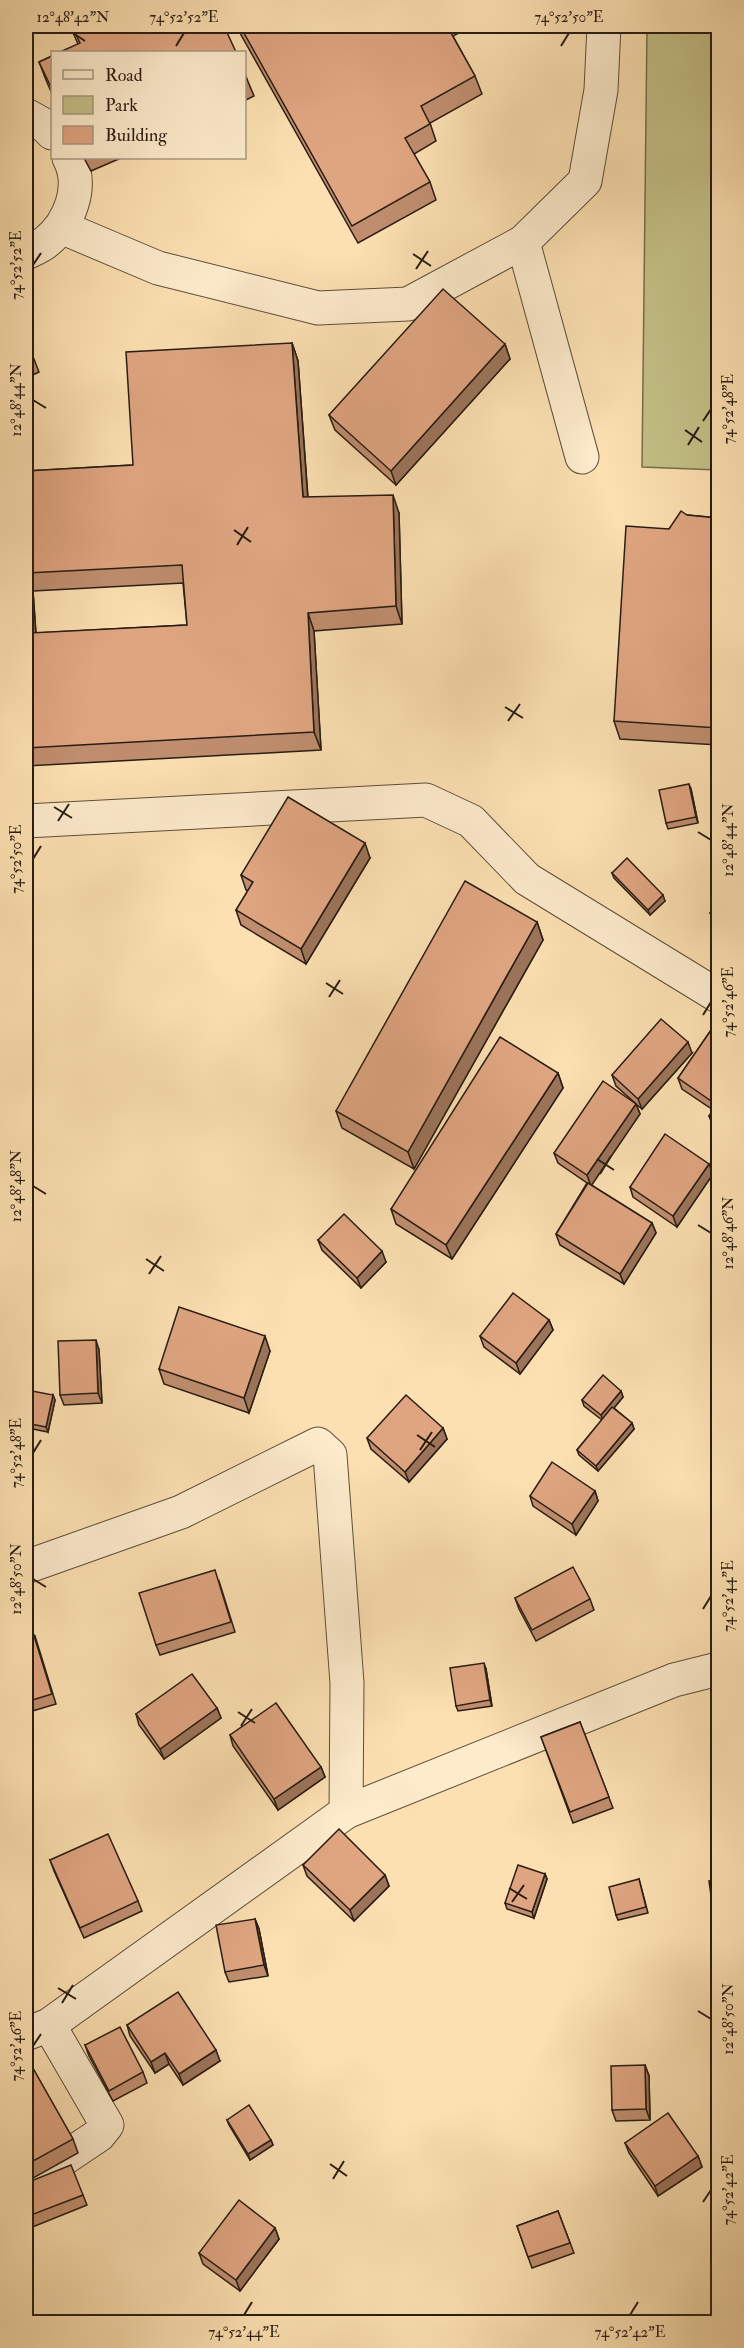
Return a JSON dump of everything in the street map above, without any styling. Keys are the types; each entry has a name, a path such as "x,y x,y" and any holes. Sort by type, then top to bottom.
{"street":[{"path":"61,227 159,268 318,308 408,304 523,242 585,181 602,90 604,26"},
{"path":"26,116 44,125 51,132"},
{"path":"26,253 45,243 61,227 72,207 75,184 69,159"},
{"path":"523,242 582,457"},
{"path":"26,821 426,800 471,821 527,879 718,996"},
{"path":"26,1567 181,1512 318,1444 330,1455 347,1683 346,1812"},
{"path":"26,2184 99,2135 107,2125 37,2030 346,1812 674,1680 718,1669"}],"green space":[{"path":"647,26 718,26 718,470 642,467"}],"building":[{"path":"72,26 224,26 236,51 62,51 80,43"},
{"path":"240,26 447,26 475,76 421,106 430,124 405,138 430,182 352,226"},
{"path":"51,56 51,87 39,62"},
{"path":"443,289 505,344 391,471 329,415"},
{"path":"26,340 32,354 26,358"},
{"path":"292,343 303,497 393,495 396,606 308,613 314,732 26,748 26,471 133,465 126,352","holes":["182,565 187,625 30,633 27,573"]},
{"path":"681,511 687,515 718,518 718,728 614,721 626,526 669,529"},
{"path":"689,784 696,817 666,823 659,790"},
{"path":"288,797 365,843 301,949 236,910 253,882 241,875"},
{"path":"627,858 663,895 648,910 612,873"},
{"path":"465,881 537,922 408,1152 336,1111"},
{"path":"718,905 718,922 710,913"},
{"path":"661,1019 688,1042 638,1099 612,1075"},
{"path":"718,1020 718,1096 714,1103 678,1078"},
{"path":"500,1037 558,1073 446,1245 391,1209"},
{"path":"603,1081 636,1104 587,1175 554,1153"},
{"path":"718,1102 718,1122 709,1116"},
{"path":"665,1134 709,1164 673,1216 630,1187"},
{"path":"588,1183 652,1223 620,1274 556,1234"},
{"path":"344,1214 382,1251 357,1278 318,1240"},
{"path":"513,1293 549,1320 516,1363 480,1336"},
{"path":"179,1307 265,1336 244,1398 159,1369"},
{"path":"96,1340 98,1393 60,1395 58,1341"},
{"path":"603,1375 621,1391 601,1415 582,1400"},
{"path":"32,1391 53,1395 46,1427 26,1423"},
{"path":"406,1395 443,1428 405,1472 367,1438"},
{"path":"612,1407 632,1423 596,1466 577,1450"},
{"path":"552,1462 595,1491 572,1524 530,1496"},
{"path":"718,1551 718,1570 711,1555"},
{"path":"573,1567 590,1599 532,1630 515,1598"},
{"path":"215,1570 231,1622 156,1645 139,1593"},
{"path":"31,1626 52,1694 26,1702 26,1627"},
{"path":"484,1663 490,1700 456,1706 450,1668"},
{"path":"192,1674 217,1708 160,1749 136,1714"},
{"path":"276,1703 321,1767 274,1799 230,1735"},
{"path":"580,1722 609,1797 570,1812 541,1737"},
{"path":"339,1829 385,1875 350,1910 303,1865"},
{"path":"108,1834 138,1901 80,1928 50,1860"},
{"path":"518,1865 545,1874 532,1912 505,1903"},
{"path":"639,1879 646,1907 616,1915 609,1887"},
{"path":"718,1880 718,1931 716,1932 709,1881"},
{"path":"255,1919 264,1965 225,1972 216,1925"},
{"path":"178,1992 216,2050 179,2074 165,2053 151,2062 127,2025"},
{"path":"120,2027 143,2072 109,2091 85,2045"},
{"path":"26,2056 73,2139 26,2165"},
{"path":"645,2065 646,2109 612,2110 611,2066"},
{"path":"249,2105 271,2140 248,2154 227,2120"},
{"path":"668,2113 698,2156 655,2186 625,2143"},
{"path":"71,2165 83,2195 26,2217 26,2183"},
{"path":"239,2200 275,2228 236,2280 199,2253"},
{"path":"558,2211 570,2243 528,2257 517,2226"}]}
